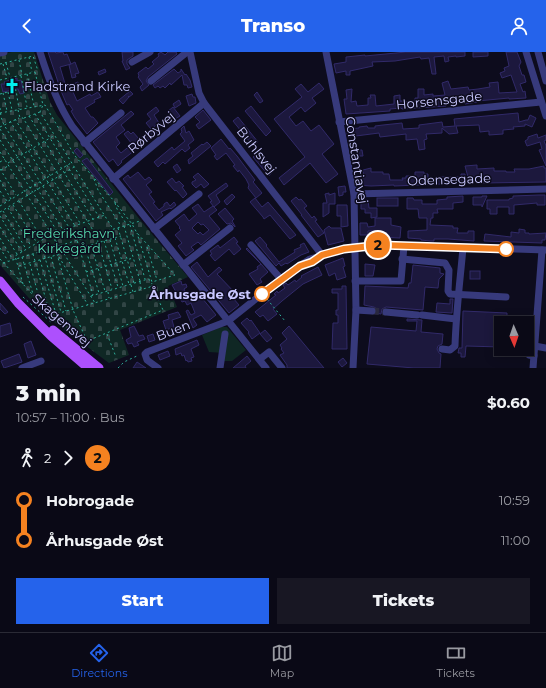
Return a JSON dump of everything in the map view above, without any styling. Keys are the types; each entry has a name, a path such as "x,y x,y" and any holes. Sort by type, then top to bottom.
{"main road":[{"name":"Skagensvej","path":"0,282 18,303 51,336 88,368"},
{"name":"Skagensvej","path":"8,291 99,368"}],"street":[{"path":"0,53 4,52"},
{"path":"40,52 41,70 61,110 84,143 266,368"},
{"path":"132,62 150,52"},
{"path":"152,81 186,52"},
{"name":"Buhlsvej","path":"190,52 199,93 204,103 322,255"},
{"name":"Constantiavej","path":"328,52 339,122 354,194 356,310 354,368"},
{"path":"526,52 546,116"},
{"path":"538,52 546,81"},
{"name":"Horsensgade","path":"339,122 541,102"},
{"name":"Rørbyvej","path":"113,179 204,103"},
{"path":"84,143 121,113"},
{"name":"Odensegade","path":"354,194 546,189"},
{"path":"154,229 199,194"},
{"path":"183,266 230,228"},
{"path":"251,245 281,279"},
{"name":"Buen","path":"158,368 147,360 145,354 228,321 281,279 300,266 312,262 322,255 354,247 380,245 544,250"},
{"path":"355,281 401,281 404,246"},
{"path":"442,349 450,350 455,346 456,319 463,248"},
{"path":"533,368 544,250"},
{"path":"402,260 446,263 449,270 448,291 450,294 506,297"},
{"path":"356,310 372,310"},
{"path":"386,312 456,319"},
{"path":"220,368 225,334"},
{"path":"535,346 546,348"},
{"path":"260,359 269,352 282,368"},
{"path":"22,368 41,361"}],"path":[{"path":"0,64 33,56 41,70 0,80"},
{"path":"28,57 32,72"},
{"path":"19,59 28,108"},
{"path":"6,62 10,78"},
{"path":"3,63 7,79"},
{"path":"35,72 43,105 45,105 75,156 114,201 147,245 175,275 152,282 151,280 146,280 91,296"},
{"path":"27,74 34,106"},
{"path":"0,94 16,90 20,118"},
{"path":"8,92 12,111"},
{"path":"3,93 7,112"},
{"path":"1,113 43,105"},
{"path":"43,105 40,112 15,119 4,124 0,128 63,230"},
{"path":"0,108 1,117 4,124 77,240 93,295"},
{"path":"40,112 114,229"},
{"path":"35,114 99,217"},
{"path":"29,116 93,219"},
{"path":"23,118 96,235 112,290"},
{"path":"15,119 80,224"},
{"path":"10,122 75,226"},
{"path":"7,163 50,138 54,134"},
{"path":"0,140 58,232"},
{"path":"0,152 95,303"},
{"path":"0,162 5,159"},
{"path":"0,203 1,206 72,162"},
{"path":"9,166 0,170 17,196"},
{"path":"0,212 75,167"},
{"path":"94,178 98,190 121,227"},
{"path":"0,180 12,199"},
{"path":"0,191 7,202"},
{"path":"19,201 43,240"},
{"path":"114,201 127,225"},
{"path":"13,204 37,243"},
{"path":"8,208 32,246"},
{"path":"3,211 27,249"},
{"path":"24,285 15,256 52,234 105,215"},
{"path":"0,216 22,252"},
{"path":"2,263 146,219"},
{"path":"130,224 146,280"},
{"path":"124,226 142,290"},
{"path":"0,227 17,255"},
{"path":"118,228 134,283"},
{"path":"55,239 57,255 73,310 87,341 163,310 152,285 137,233"},
{"path":"18,266 121,236"},
{"path":"0,238 14,260"},
{"path":"115,238 133,292"},
{"path":"110,240 123,286"},
{"path":"104,241 118,288"},
{"path":"91,245 105,292"},
{"path":"147,245 157,281"},
{"path":"85,247 99,294"},
{"path":"0,248 8,261"},
{"path":"43,251 61,313"},
{"path":"33,254 48,308"},
{"path":"57,255 88,305"},
{"path":"22,257 33,295"},
{"path":"51,257 66,311"},
{"path":"86,272 139,257"},
{"path":"0,259 2,263 33,295 56,314 142,290 152,285"},
{"path":"40,260 56,314"},
{"path":"29,263 40,301"},
{"path":"107,291 110,299"},
{"path":"262,294 286,321"},
{"path":"23,297 54,326"},
{"path":"106,333 116,357"},
{"path":"118,368 124,362 141,354 145,354"}],"green space":[{"name":"Frederikshavn Kirkegård","path":"12,52 34,52 50,102 57,115 141,221 188,277 168,286 177,307 120,330 129,355 109,363 50,319 0,265 0,54"},
{"path":"221,327 227,327 246,350 232,361 224,361 224,353 209,352 202,335"}],"building":[{"path":"48,52 63,52 64,55 67,54 71,64 60,67 66,87 78,82 80,89 73,92 77,101 90,94 91,96 98,92 101,97 94,100 95,102 85,108 91,117 93,117 98,123 87,134 75,118 71,111 73,110 69,104 67,105"},
{"path":"122,52 133,52 133,56 127,60 127,64 130,68 126,70 122,61"},
{"path":"161,52 165,55 168,52 176,52 177,54 148,77 146,81 149,85 142,91 140,87 143,84 138,77 138,73 146,67 148,69 154,64 152,62"},
{"path":"406,52 465,52 465,56 448,57 449,61 445,62 444,56 434,57 436,74 432,74 429,58 421,59 420,57 395,61 372,62 373,66 350,71 350,75 346,75 346,71 336,73 334,64 346,62 346,57"},
{"path":"473,52 488,52 488,56 473,57"},
{"path":"506,52 517,52 521,62 519,66 526,82 520,84 523,92 525,91 526,98 477,101 465,104 464,102 446,104 446,106 401,108 390,109 390,111 346,114 344,99 347,99 346,90 352,89 351,102 356,101 357,106 368,105 368,98 371,98 370,95 375,95 376,106 394,104 394,96 400,95 400,101 415,101 415,98 418,98 418,89 424,89 424,95 445,95 442,83 448,81 451,89 468,87 469,90 478,89 490,87 489,83 498,82 499,93 517,92 511,75 502,78 500,73 505,71 504,68 509,66"},
{"path":"75,62 79,73 75,74 76,77 72,78 69,65"},
{"path":"105,69 106,72 99,75 98,72"},
{"path":"174,69 178,73 181,69 185,75 186,74 192,87 188,88 187,85 184,85 182,75 171,85 170,83 165,88 163,86 160,88 158,86 155,88 153,85"},
{"name":"Fladstrand Kirke","path":"17,78 17,81 21,80 24,93 20,94 18,89 3,92 1,84 5,84 4,82"},
{"path":"319,83 324,89 312,98 316,103 305,112 301,107 289,117 296,126 303,121 311,131 319,125 334,144 322,154 338,174 326,183 310,163 284,185 279,178 305,157 274,119 302,97 295,89 301,84 308,92"},
{"path":"130,91 133,94 123,104 119,100"},
{"path":"257,92 263,101 260,103 254,95"},
{"path":"192,94 193,97 195,97 196,103 189,106 186,96"},
{"path":"179,100 181,104 175,108 173,104"},
{"path":"251,106 271,131 266,136 245,111"},
{"path":"156,107 159,111 154,115 159,123 151,129 146,123 151,119 147,114"},
{"path":"173,107 180,116 172,121 167,112"},
{"path":"203,110 211,120 199,129 196,125 200,122 195,117"},
{"path":"131,111 134,114 121,125 125,130 116,137 120,143 116,147 121,153 132,144 124,134 128,131 131,134 133,132 139,139 153,128 157,133 121,161 122,162 118,166 113,159 109,162 93,142"},
{"path":"518,113 519,122 528,120 530,115 536,118 532,127 525,124 525,126 513,127 514,129 503,130 503,134 489,135 489,131 480,132 479,125 456,126 458,133 449,134 442,128 442,133 426,134 427,139 424,140 425,149 419,150 417,139 406,140 406,134 380,137 379,133 348,137 347,134 348,129 367,126 368,128 375,128 375,126 402,123 403,129 419,128 419,125 442,122 443,127 455,126 454,119"},
{"path":"238,117 258,142 253,146 233,121"},
{"path":"184,126 186,133 189,131 194,140 188,145 190,148 185,152 182,149 165,164 163,162 158,167 154,162 172,147 174,150 185,141 180,134 182,132 181,129"},
{"path":"537,134 538,138 546,135 546,140 544,141 546,146 546,166 539,150 542,149 540,142 527,146 525,141 528,137"},
{"path":"221,139 237,156 255,180 253,182 262,193 256,198 248,188 249,185 246,179 239,170 238,172 233,166 235,165 226,153 217,160 214,156 216,155 211,148"},
{"path":"207,142 211,146 189,164 188,160 193,156 191,153"},
{"path":"77,148 83,155 80,158 74,151"},
{"path":"356,150 362,150 363,156 357,156"},
{"path":"259,152 274,171 269,176 253,157"},
{"path":"87,158 113,192 110,195 82,161"},
{"path":"177,164 181,170 177,173 173,167"},
{"path":"477,165 477,169 494,168 494,171 506,172 515,172 514,169 529,169 544,166 544,168 546,168 546,182 483,183 483,177 468,177 465,166"},
{"path":"371,168 371,172 383,172 383,174 389,174 390,180 403,180 402,178 406,178 406,176 415,176 415,172 424,172 424,174 428,174 428,180 440,179 440,177 461,177 461,174 465,174 465,183 394,186 357,185 356,176 364,176 363,170"},
{"path":"138,172 145,180 149,177 152,180 146,185 152,192 149,194 155,202 153,203 159,210 167,202 170,206 174,202 176,205 171,209 170,208 161,212 163,215 156,221 123,179 128,175 130,178"},
{"path":"198,173 209,184 204,188 201,184 196,188 192,184 192,182 196,180 193,177"},
{"path":"172,178 176,183 179,181 184,186 182,187 187,194 183,198 167,182"},
{"path":"226,183 228,186 216,195 220,202 214,207 208,196"},
{"path":"345,186 346,192 343,192 343,195 339,196 338,187"},
{"path":"329,193 329,195 335,193 335,204 329,204 329,213 323,217 323,203 327,203 325,194"},
{"path":"232,194 235,197 227,205 224,201"},
{"path":"545,195 545,205 537,205 537,203 514,205 514,214 509,214 509,207 497,207 497,214 490,214 490,209 487,209 487,200 509,200 513,198 513,196"},
{"path":"463,196 463,202 453,203 453,209 437,209 438,213 433,213 433,218 431,218 430,225 453,226 453,228 458,228 457,233 468,233 468,231 474,231 474,241 434,239 434,241 430,241 408,238 408,231 427,230 427,218 419,218 418,209 407,209 407,198 422,200 422,204 437,204 437,200 447,199 447,197"},
{"path":"487,196 482,207 482,205 473,205 473,197"},
{"path":"296,197 299,200 301,199 307,206 304,208 312,218 314,216 317,220 315,221 324,233 318,237 291,201"},
{"path":"255,198 262,207 268,202 296,235 290,239 270,215 264,219 250,202"},
{"path":"377,198 398,198 398,206 377,206"},
{"path":"368,200 369,208 377,208 377,217 371,218 371,213 365,213 365,209 361,209 361,201"},
{"path":"198,204 204,212 213,206 217,210 209,216 220,229 201,245 198,242 191,247 194,250 186,256 178,246 182,243 175,235 181,230 175,221 184,214 189,221 197,214 192,208","holes":["198,222 201,225 203,224 209,230 203,235 200,232 198,234 192,228"]},
{"path":"337,205 347,205 348,226 341,227 341,216 337,216"},
{"path":"225,208 234,219 232,221 235,227 231,223 227,224 218,214"},
{"path":"375,218 391,218 391,225 401,227 400,238 377,237 377,231 368,231 368,235 360,235 360,223 367,223 368,227 375,226"},
{"path":"329,226 331,228 341,228 344,241 328,245 324,230"},
{"path":"519,229 525,230 525,233 529,234 546,233 545,240 542,240 542,243 484,241 485,234 511,237 511,232 519,233"},
{"path":"234,237 238,242 236,243 241,249 234,255 229,249 215,261 210,255 212,254 210,251 218,245 220,248"},
{"path":"260,237 279,262 295,252 294,250 301,247 300,245 304,243 309,252 287,264 286,263 281,266 279,263 276,266 255,241"},
{"path":"247,248 261,264 246,249"},
{"path":"343,258 345,266 343,267 346,277 337,280 335,273 329,276 325,265"},
{"path":"197,262 208,277 219,267 222,270 217,274 237,295 233,298 239,305 229,313 191,267"},
{"path":"261,264 268,272 260,279 262,282 257,285 249,274 258,269 257,267"},
{"path":"365,264 375,265 373,276 365,276"},
{"path":"413,265 440,268 440,273 444,274 439,279 438,288 425,287 423,310 386,307 382,309 381,314 376,313 377,309 374,307 364,305 365,286 408,288 409,283 411,283"},
{"path":"318,267 322,275 303,284 282,301 273,309 277,314 268,321 263,315 260,317 255,312 276,295 274,294 277,291 278,293 285,288 283,285 286,283 288,285 295,280 296,282 302,277 301,276"},
{"path":"470,271 480,271 480,279 470,279"},
{"path":"181,281 182,285 186,284 187,287 184,289 188,298 197,292 216,315 207,322 201,315 193,319 197,325 193,328 186,311 188,310 191,315 195,313 191,303 187,305 185,301 182,302 172,285"},
{"path":"342,286 346,286 347,349 332,349 333,323 338,323 338,315 336,315 336,310 338,310 338,293 332,293 332,289 342,289"},
{"path":"450,299 453,299 452,313 436,312 437,303 450,304"},
{"path":"0,303 8,312 5,314 0,309"},
{"path":"463,311 507,313 507,316 494,316 494,347 466,346 465,357 461,357 461,353 458,353 459,348 462,348"},
{"path":"178,312 181,317 172,320 174,327 166,330 163,321 169,319 168,315"},
{"path":"247,318 250,321 251,320 260,333 252,339 248,333 249,332 241,323"},
{"path":"407,319 422,320 421,332 443,334 442,344 438,346 437,349 441,354 440,368 414,368 367,364 371,327 416,331 417,321 407,321"},
{"path":"10,323 12,333 0,337 0,326"},
{"path":"134,326 139,336 143,335 145,339 137,342 139,345 134,347 132,343 128,344 126,340 131,337 129,328"},
{"path":"289,326 324,368 287,368 287,365 280,355 284,353 280,345 287,339 282,333"},
{"path":"265,330 272,338 267,342 260,334"},
{"path":"153,334 155,340 149,342 147,336"},
{"path":"197,340 199,345 191,349 194,357 191,358 192,361 186,361 184,355 182,356 181,353 176,355 175,349"},
{"path":"31,341 36,355 28,358 24,344"},
{"path":"168,351 170,356 160,360 158,355"},
{"path":"19,354 22,362 4,368 1,361"},
{"path":"247,356 251,361 245,366 246,368 233,368"},
{"path":"343,358 347,363 342,367 338,362"},
{"path":"137,362 146,368 133,368"}],"tunnel":[{"path":"372,311 386,312"}],"bus line":[{"name":"2","path":"262,294 300,266 312,262 322,255 333,251 354,247 380,245 506,249"}],"place":[{"name":"Fladstrand Kirke","path":"12,86"},
{"name":"Århusgade Øst","path":"262,294"}]}
